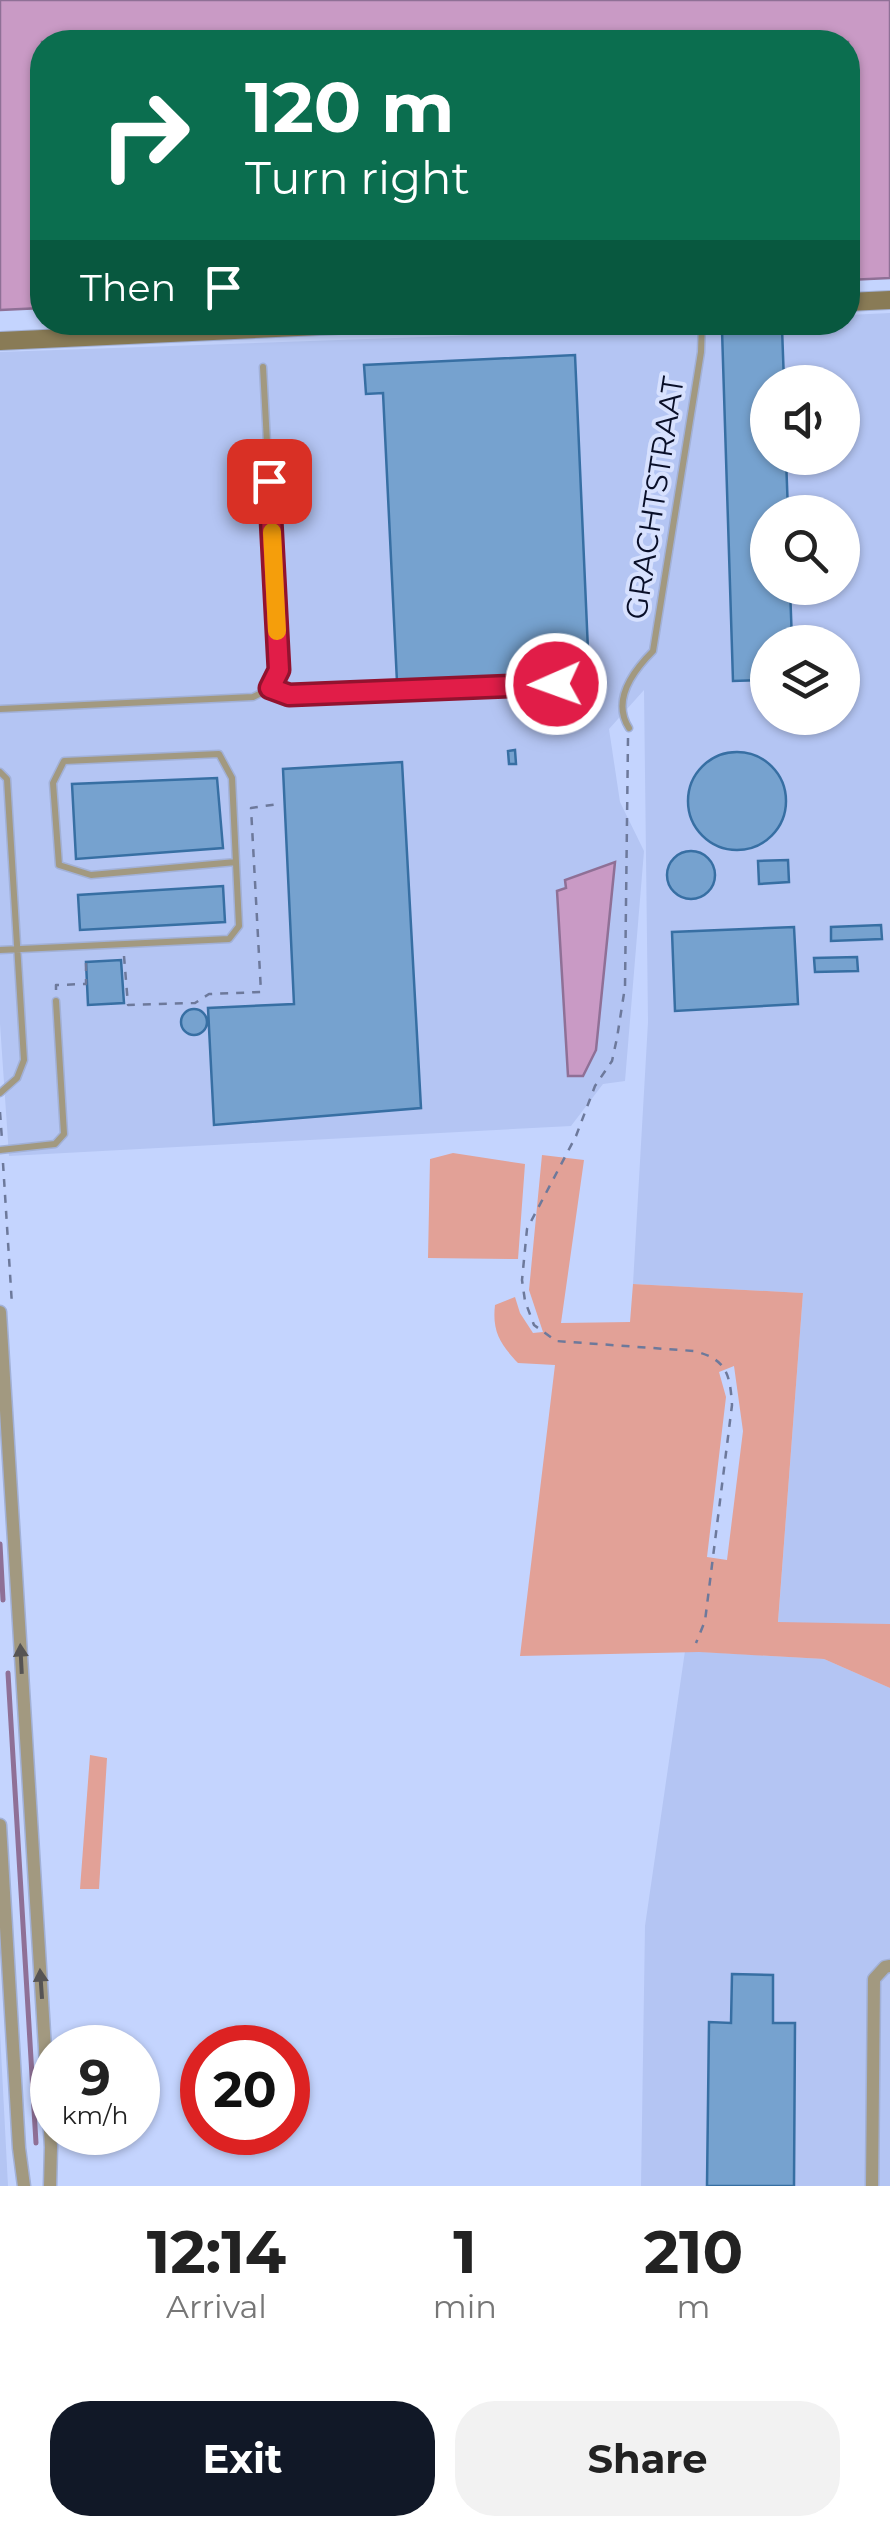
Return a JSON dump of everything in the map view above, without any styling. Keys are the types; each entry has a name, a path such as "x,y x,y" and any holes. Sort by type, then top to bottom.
{"main road":[{"path":"860,301 890,300"},
{"path":"0,341 128,335"}],"street":[{"path":"0,1312 50,2128 50,2186"},
{"path":"0,1825 24,2186"},
{"path":"872,2186 874,1980 890,1966"}],"lane":[{"name":"GRACHTSTRAAT","path":"629,728 621,702 636,669 653,651 702,335"},
{"path":"0,710 253,697 270,688 279,670 263,368"},
{"path":"270,688 289,695 594,683"},
{"path":"0,950 229,939 239,926 236,862 232,778 219,754 64,761 53,784 59,864 91,876 236,862"},
{"path":"0,772 6,779 24,1060 18,1078 0,1093"},
{"path":"0,1150 55,1144 64,1134 56,1001"}],"path":[{"path":"629,728 626,987 617,1038 612,1061 595,1086 576,1136 527,1230 522,1280 534,1325 556,1341 694,1351 723,1364 732,1404 705,1621 696,1644"}],"shaded area":[{"path":"0,0 890,0 890,278 860,279 860,30 30,30 30,309 0,310"},
{"path":"890,313 890,1624 778,1623 803,1293 633,1284 648,1022 644,690 609,729 620,802 644,851 625,1081 603,1084 571,1126 9,1156 0,1024 0,352 471,335 860,335 860,314"},
{"path":"615,862 596,1050 583,1076 568,1076 557,891 566,888 565,880"},
{"path":"453,1153 525,1164 518,1259 428,1258 430,1159"},
{"path":"542,1155 584,1160 561,1323 630,1322 633,1284 803,1293 778,1622 890,1624 890,1688 824,1659 699,1652 520,1656 555,1365 518,1363 499,1337 494,1314 495,1305 515,1297 533,1333 543,1332 529,1290","holes":["734,1366 743,1431 727,1560 707,1557 726,1397 719,1372"]},
{"path":"685,1651 824,1659 890,1688 890,2186 641,2186 645,1926"},
{"path":"90,1755 107,1758 99,1889 80,1889"},
{"path":"0,2032 8,2186 0,2186"}],"building":[{"path":"722,335 782,335 783,365 750,365 750,475 787,475 787,495 750,495 750,605 791,605 791,625 750,625 750,681 733,681"},
{"path":"575,355 589,673 397,682 383,393 366,394 364,365"},
{"path":"515,750 516,764 509,764 508,751"},
{"path":"737,752 756,756 772,766 782,782 786,801 782,820 772,836 756,846 737,850 718,846 702,836 692,820 688,801 692,782 702,766 718,756"},
{"path":"402,762 421,1108 214,1125 208,1008 294,1004 283,769"},
{"path":"217,778 223,848 76,859 72,784"},
{"path":"691,851 708,858 715,875 708,892 691,899 674,892 667,875 674,858"},
{"path":"788,860 789,882 759,884 758,861"},
{"path":"223,886 225,922 80,930 78,895"},
{"path":"881,925 882,939 831,941 831,927"},
{"path":"794,927 798,1004 675,1011 672,932"},
{"path":"857,957 858,971 815,972 814,958"},
{"path":"121,960 124,1003 88,1005 86,962"},
{"path":"194,1009 203,1013 207,1022 203,1031 194,1035 185,1031 181,1022 185,1013"},
{"path":"732,1974 773,1975 773,2023 795,2023 794,2186 707,2186 709,2022 731,2023"}],"waterway":[{"path":"0,1544 3,1600"},
{"path":"8,1673 30,2042"}],"slow traffic":[{"path":"272,532 277,631"}],"route":[{"path":"269,481 279,670 270,688 289,695 556,684"}]}
